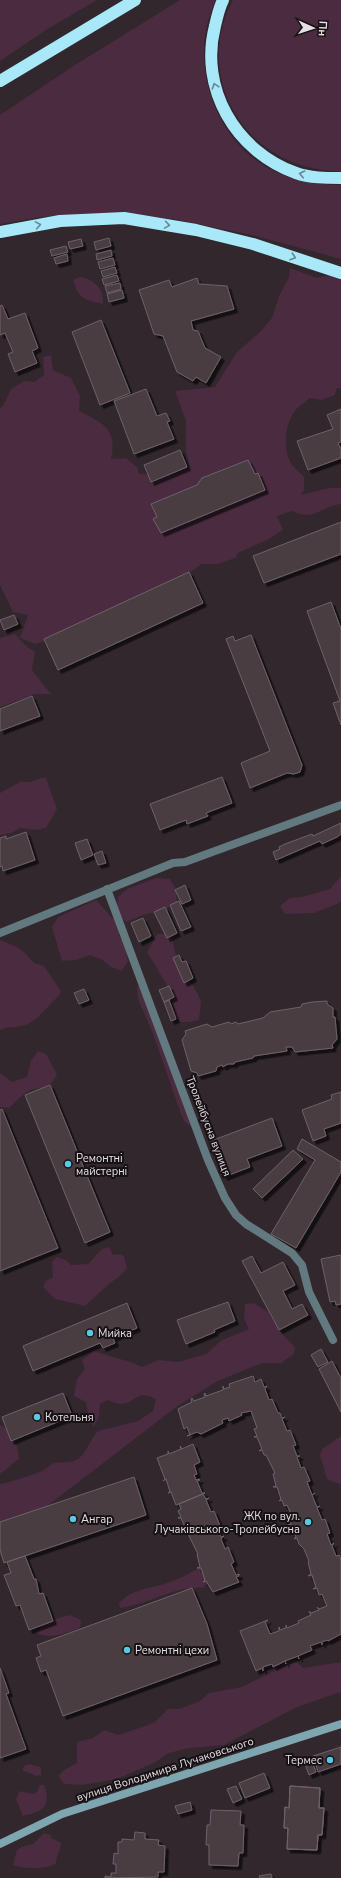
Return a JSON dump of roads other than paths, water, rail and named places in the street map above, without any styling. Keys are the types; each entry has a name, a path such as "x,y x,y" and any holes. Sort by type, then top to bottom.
{"highway":[{"path":"0,81 135,0"},
{"path":"223,0 212,37 210,62 214,84 235,130 251,146 271,161 296,173 322,178 341,178"},
{"path":"0,232 60,221 124,218 196,230 253,244 341,273"}],"main road":[{"name":"вулиця Володимира Лучаковського","path":"0,1844 62,1814 341,1724"}],"street":[{"path":"0,933 173,863 185,862 341,805"},
{"name":"Тролейбусна вулиця","path":"107,889 208,1160 225,1198 236,1215 246,1224 292,1253 302,1265 309,1292 333,1340"}],"place":[{"name":"Ремонтні майстерні","path":"68,1164"},
{"name":"Мийка","path":"90,1333"},
{"name":"Котельня","path":"37,1417"},
{"name":"Ангар","path":"73,1519"},
{"name":"ЖК по вул. Лучаківського-Тролейбусна","path":"308,1522"},
{"name":"Ремонтні цехи","path":"127,1650"},
{"name":"Термес","path":"330,1760"}]}
